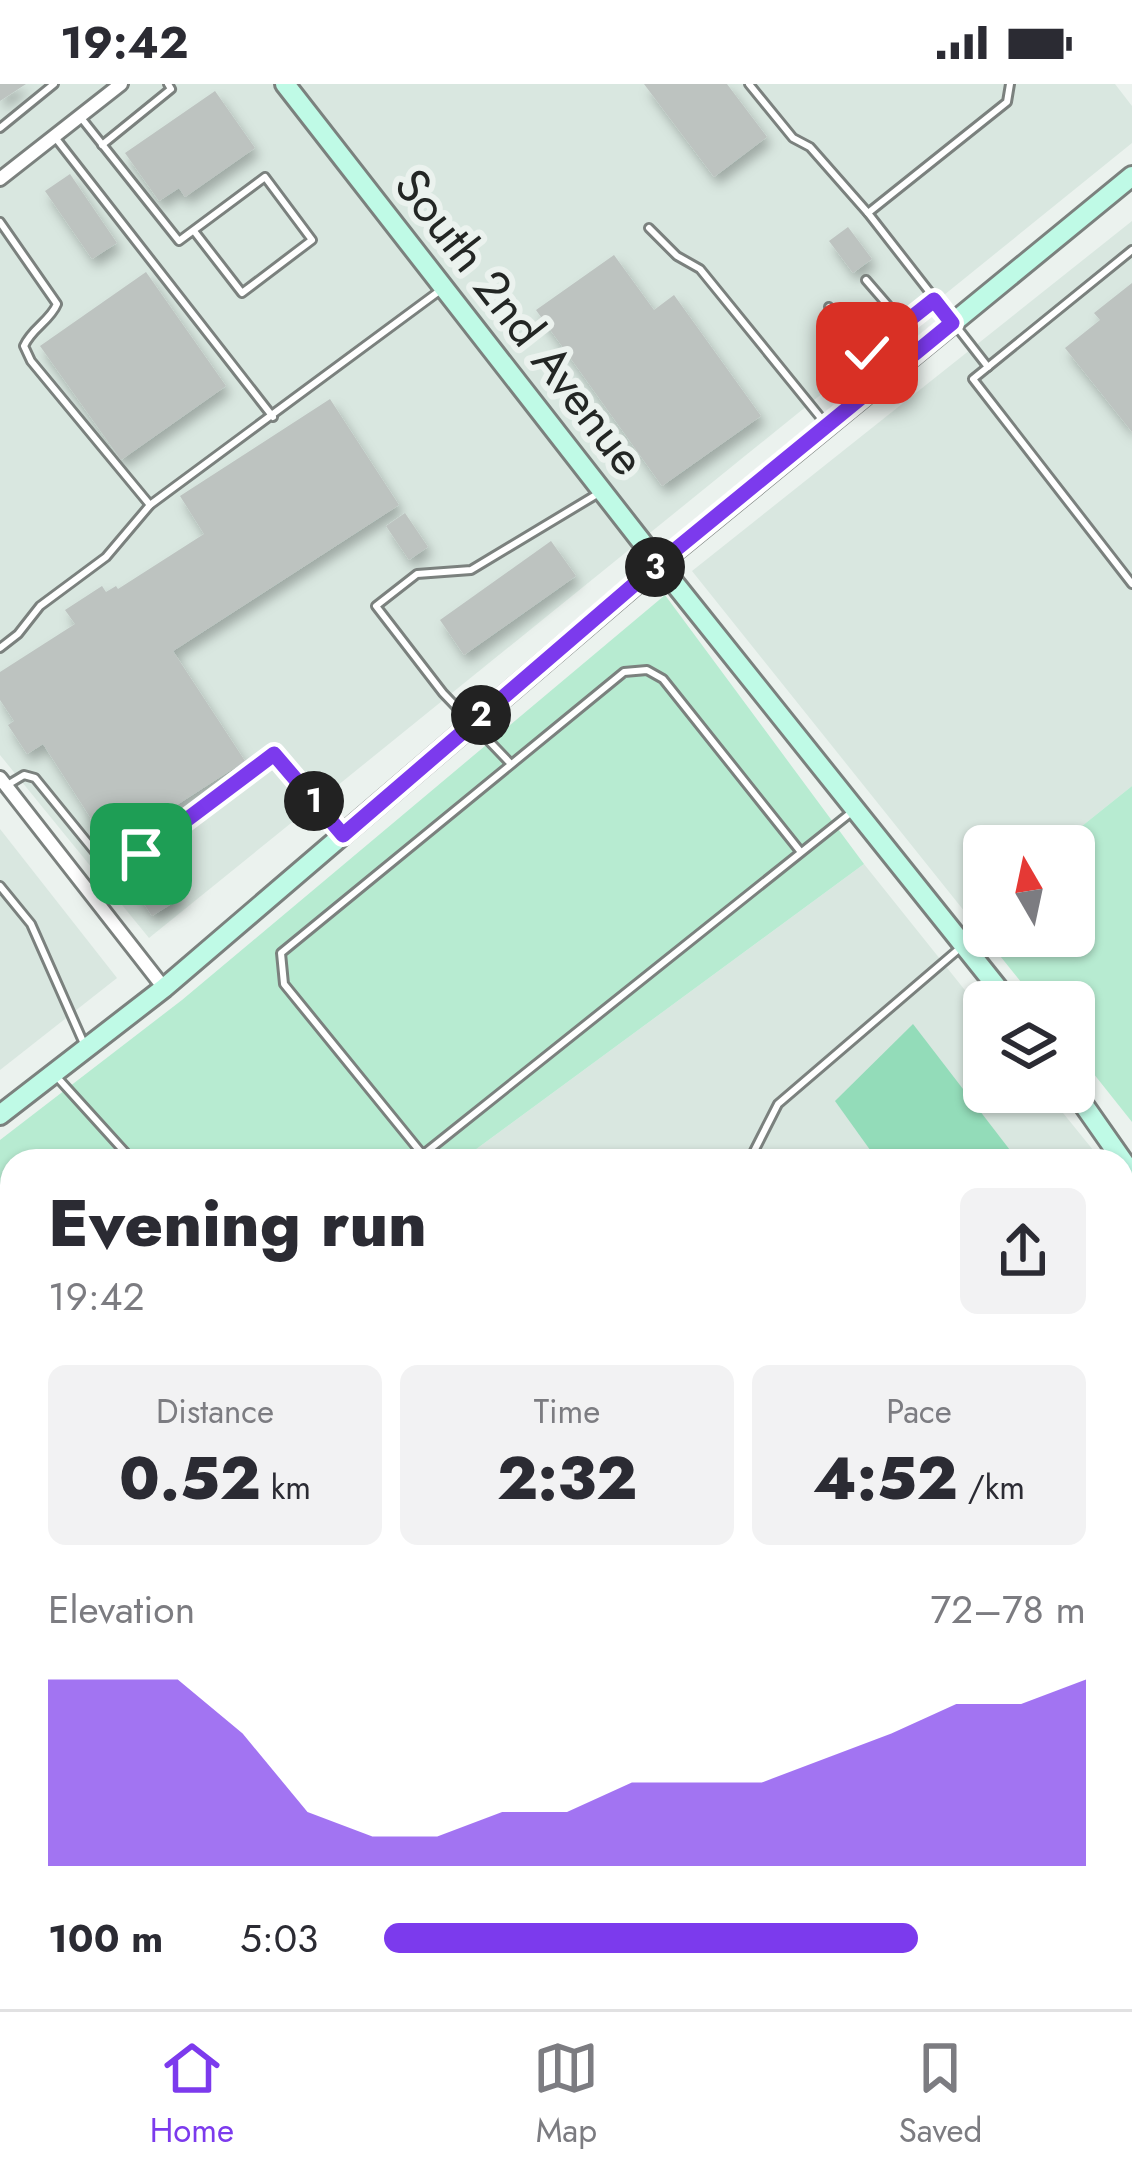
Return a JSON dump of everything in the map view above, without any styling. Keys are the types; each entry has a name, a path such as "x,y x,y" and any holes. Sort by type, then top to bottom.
{"street":[{"path":"0,179 121,84"},
{"name":"South 2nd Avenue","path":"285,84 658,564 963,945"},
{"path":"0,1114 164,988 658,564 1132,176"},
{"path":"3,782 164,988"},
{"name":"South 2nd Avenue","path":"973,957 992,981"},
{"path":"1089,1113 1115,1149"}],"lane":[{"path":"0,128 54,84"},
{"path":"103,145 171,89 168,84"},
{"path":"749,84 868,213 988,367"},
{"path":"868,213 1007,102 1010,84"},
{"path":"80,116 179,241 266,178 312,240 242,293 194,231"},
{"path":"54,136 273,417"},
{"path":"0,222 57,304 53,314 31,332 25,346 31,361 150,506"},
{"path":"650,229 677,256 700,268 828,426"},
{"path":"1132,250 973,380 1132,584"},
{"path":"866,280 904,324"},
{"path":"0,649 40,606 106,557 150,506 443,287"},
{"path":"829,307 867,353 934,300"},
{"path":"511,764 376,606 417,574 471,570 602,491"},
{"path":"418,1149 284,984 281,953 624,672 647,670 663,679 800,851"},
{"path":"89,892 274,754 343,835"},
{"path":"3,782 24,775 35,778 113,874"},
{"path":"428,1149 855,809"},
{"path":"0,886 31,924 86,1048"},
{"path":"755,1149 778,1104 963,945"},
{"path":"54,1073 122,1149"}],"shaded area":[{"path":"0,84 1115,84 1132,106 1132,143 149,938 0,755"},
{"path":"1132,221 1132,786 1083,825 963,825 963,910 692,571"},
{"path":"665,595 864,864 476,1149 0,1149 0,1140 182,1000"},
{"path":"1132,786 1132,1122 1095,1075 1095,981 1020,981 1001,957 1095,957 1095,825 1083,825"},
{"path":"0,829 117,978 0,1070"},
{"path":"864,864 963,988 963,1113 1063,1113 1092,1149 476,1149"},
{"path":"913,1024 963,1089 963,1113 981,1113 1009,1149 869,1149 835,1101"}],"building":[{"path":"0,84 26,84 0,101"},
{"path":"644,84 727,84 767,137 714,177"},
{"path":"215,91 255,148 185,197 179,188 159,201 125,153"},
{"path":"70,174 117,243 92,259 45,191"},
{"path":"848,227 872,259 853,273 829,241"},
{"path":"614,255 654,310 674,295 761,416 662,486 536,310"},
{"path":"146,272 226,386 121,460 40,346"},
{"path":"1132,283 1132,432 1065,348 1100,320 1094,313"},
{"path":"330,399 399,505 173,651 245,761 110,848 43,744 27,754 8,725 14,721 0,700 0,672 75,624 65,610 102,586 106,592 118,589 204,534 180,496"},
{"path":"405,513 428,547 409,560 386,526"},
{"path":"551,541 576,576 464,655 440,620"},
{"path":"158,863 181,898 152,916 130,882"}],"route":[{"path":"141,854 274,754 343,835 658,564 952,323 934,300 867,353"}]}
